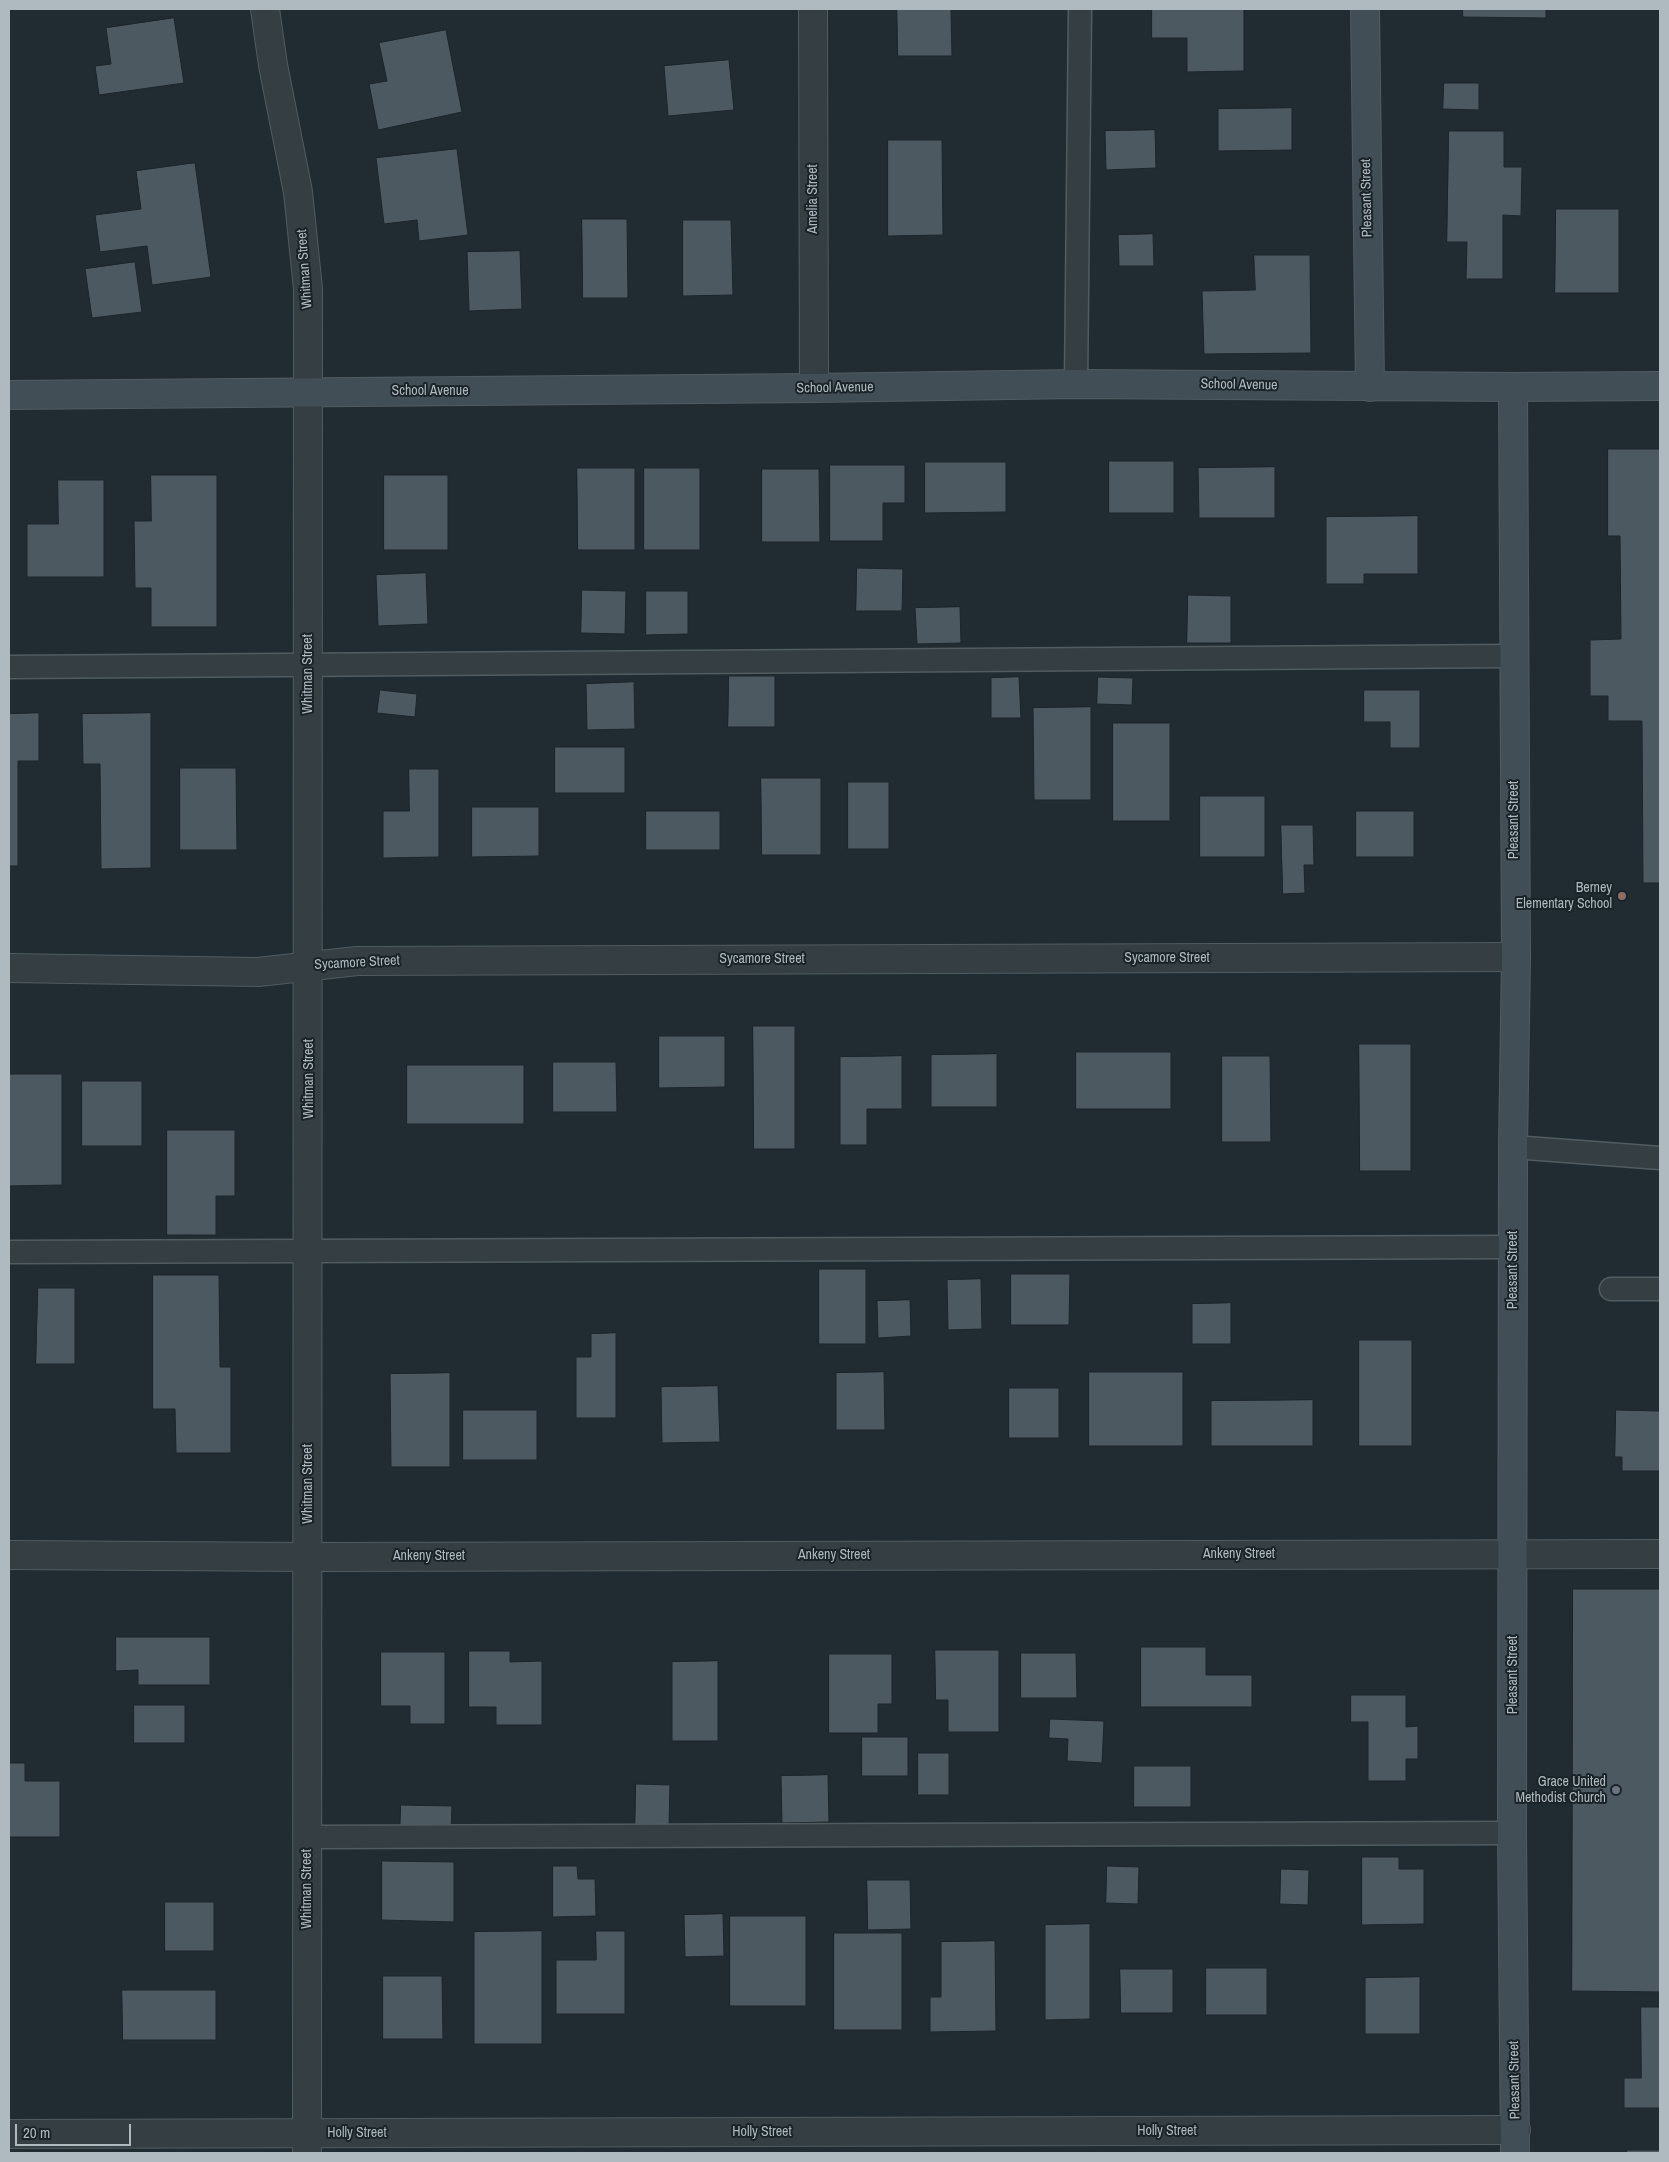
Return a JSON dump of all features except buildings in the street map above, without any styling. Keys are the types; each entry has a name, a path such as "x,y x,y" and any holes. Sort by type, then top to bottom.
{"main road":[{"name":"Pleasant Street","path":"1366,9 1370,386"},
{"name":"School Avenue","path":"9,395 1076,384 1513,387 1660,386"},
{"name":"Pleasant Street","path":"1513,387 1516,957 1513,1147 1514,1554 1512,1833 1516,2142"}],"street":[{"name":"Whitman Street","path":"265,9 272,65 298,192 308,288 307,2143"},
{"name":"Amelia Street","path":"813,9 814,388"},
{"name":"Sycamore Street","path":"9,968 258,972 357,960 1516,957"},
{"name":"Ankeny Street","path":"9,1555 308,1557 1660,1554"},
{"name":"Holly Street","path":"9,2134 307,2143 1516,2142"}],"lane":[{"path":"1076,384 1080,9"},
{"path":"9,667 1513,656"},
{"path":"1513,1147 1660,1158"},
{"path":"9,1252 1513,1247"},
{"path":"1611,1289 1660,1289"},
{"path":"308,1837 1512,1833"}],"place":[{"name":"Berney Elementary School","path":"1622,896"},
{"name":"Grace United Methodist Church","path":"1616,1790"}]}
